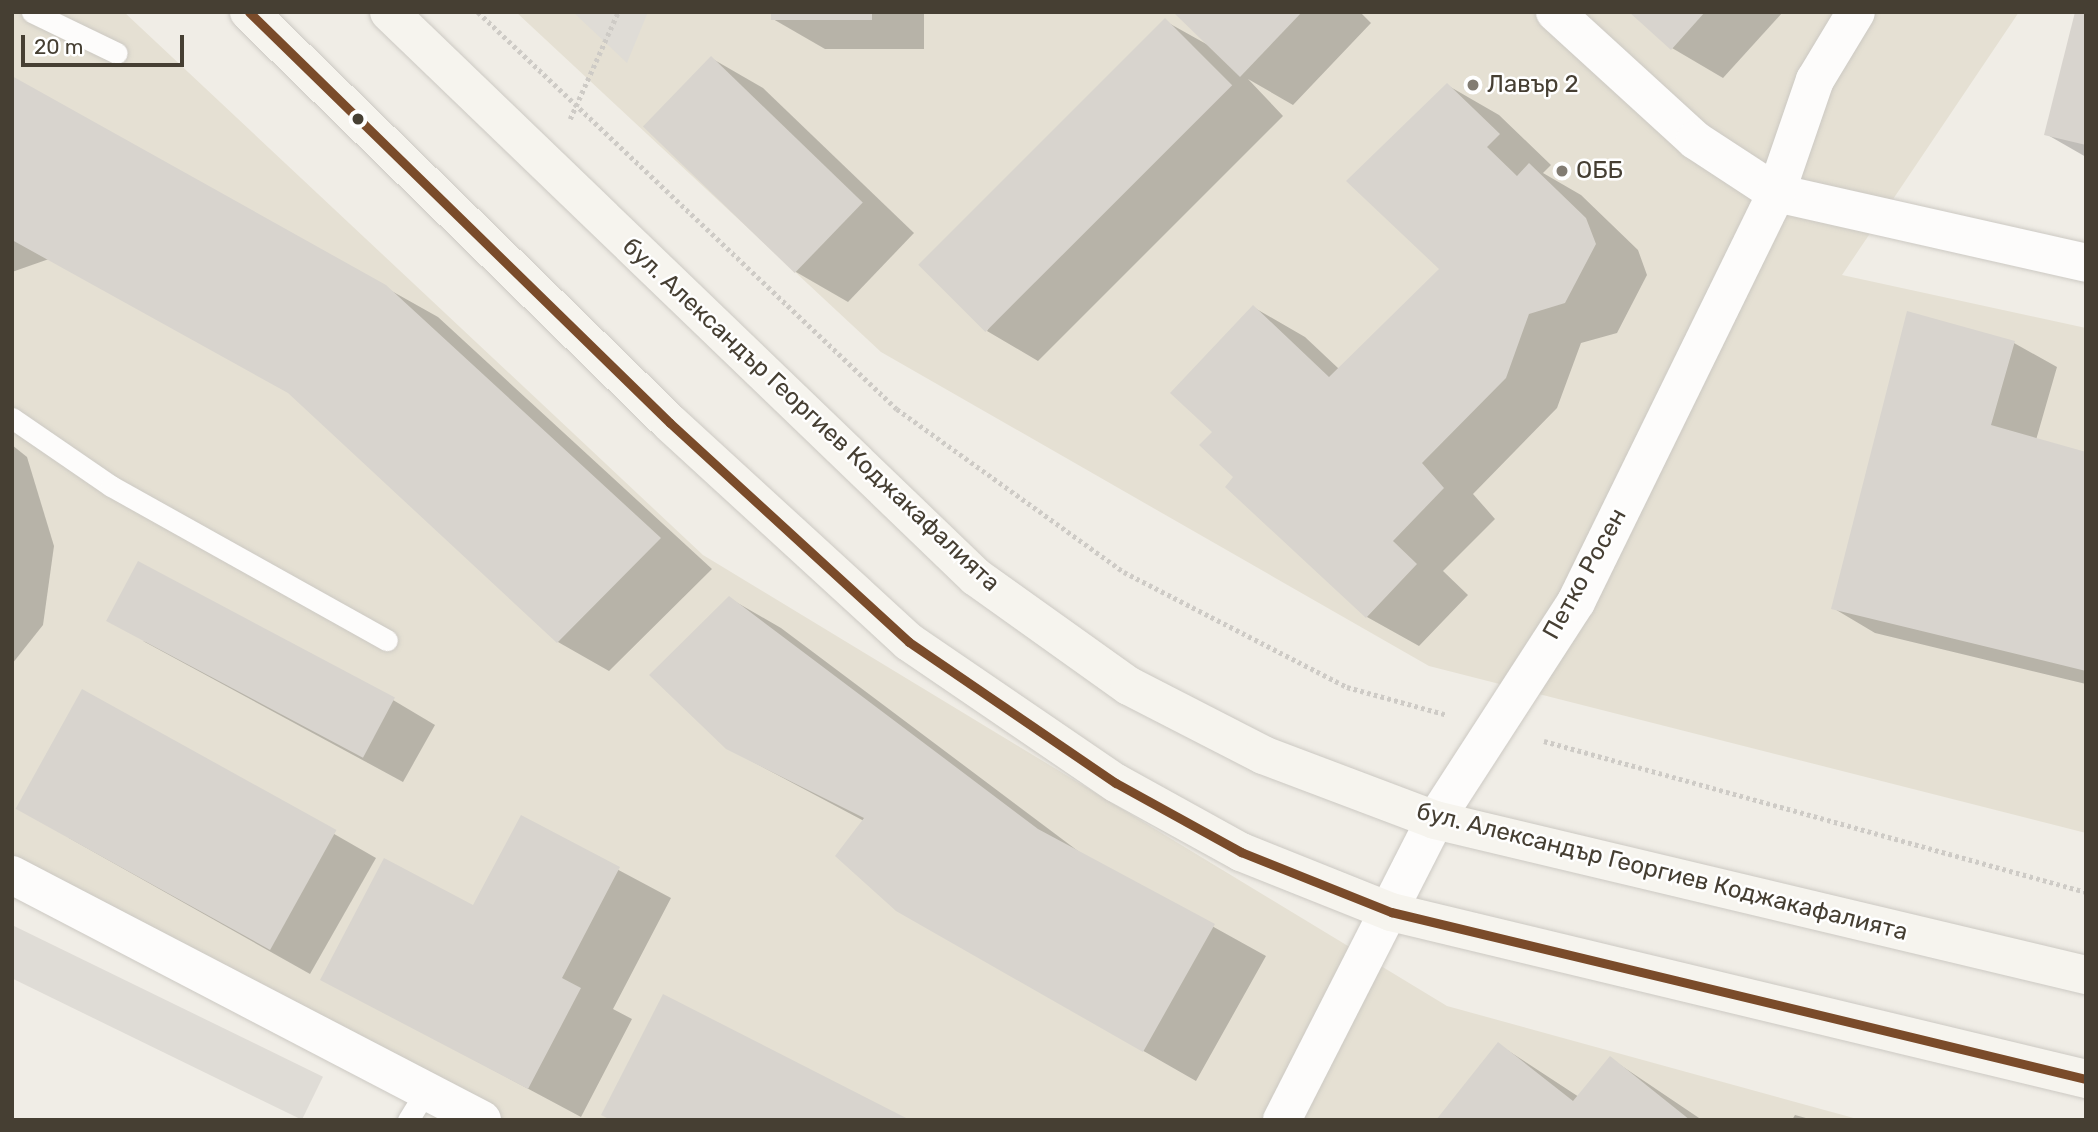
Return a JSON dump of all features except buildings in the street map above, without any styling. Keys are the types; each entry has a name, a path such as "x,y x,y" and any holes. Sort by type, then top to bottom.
{"main road":[{"path":"248,12 670,423 909,642 1116,783 1241,852 1391,912 2086,1079"},
{"name":"бул. Александър Георгиев Коджакафалията","path":"389,12 976,577 1129,686 1263,755 1436,820 2086,975"}],"street":[{"path":"1555,12 1695,140 1776,193 2086,263"},
{"name":"Петко Росен","path":"1282,1120 1436,820 1576,602 1776,193 1815,80 1856,12"},
{"path":"12,875 417,1105 482,1120"}],"lane":[{"path":"32,12 117,53"},
{"path":"12,418 111,486 387,640"}],"path":[{"path":"478,12 897,409 1124,572 1347,687 2086,892"},
{"path":"549,165 618,12"}],"shaded area":[{"path":"12,12 124,12 703,555 1447,1006 1861,1120 446,1120 12,858"},
{"path":"516,12 2019,12 1842,275 2086,328 2086,833 1429,666 881,352"},
{"path":"573,12 648,12 627,63"},
{"path":"12,925 323,1077 302,1120 12,978"}],"transit line":[{"path":"249,12 670,423 909,642 1116,783 1241,852 1391,912 2086,1079"}],"place":[{"name":"Лавър 2","path":"1473,85"},
{"name":"ОББ","path":"1562,171"}]}
